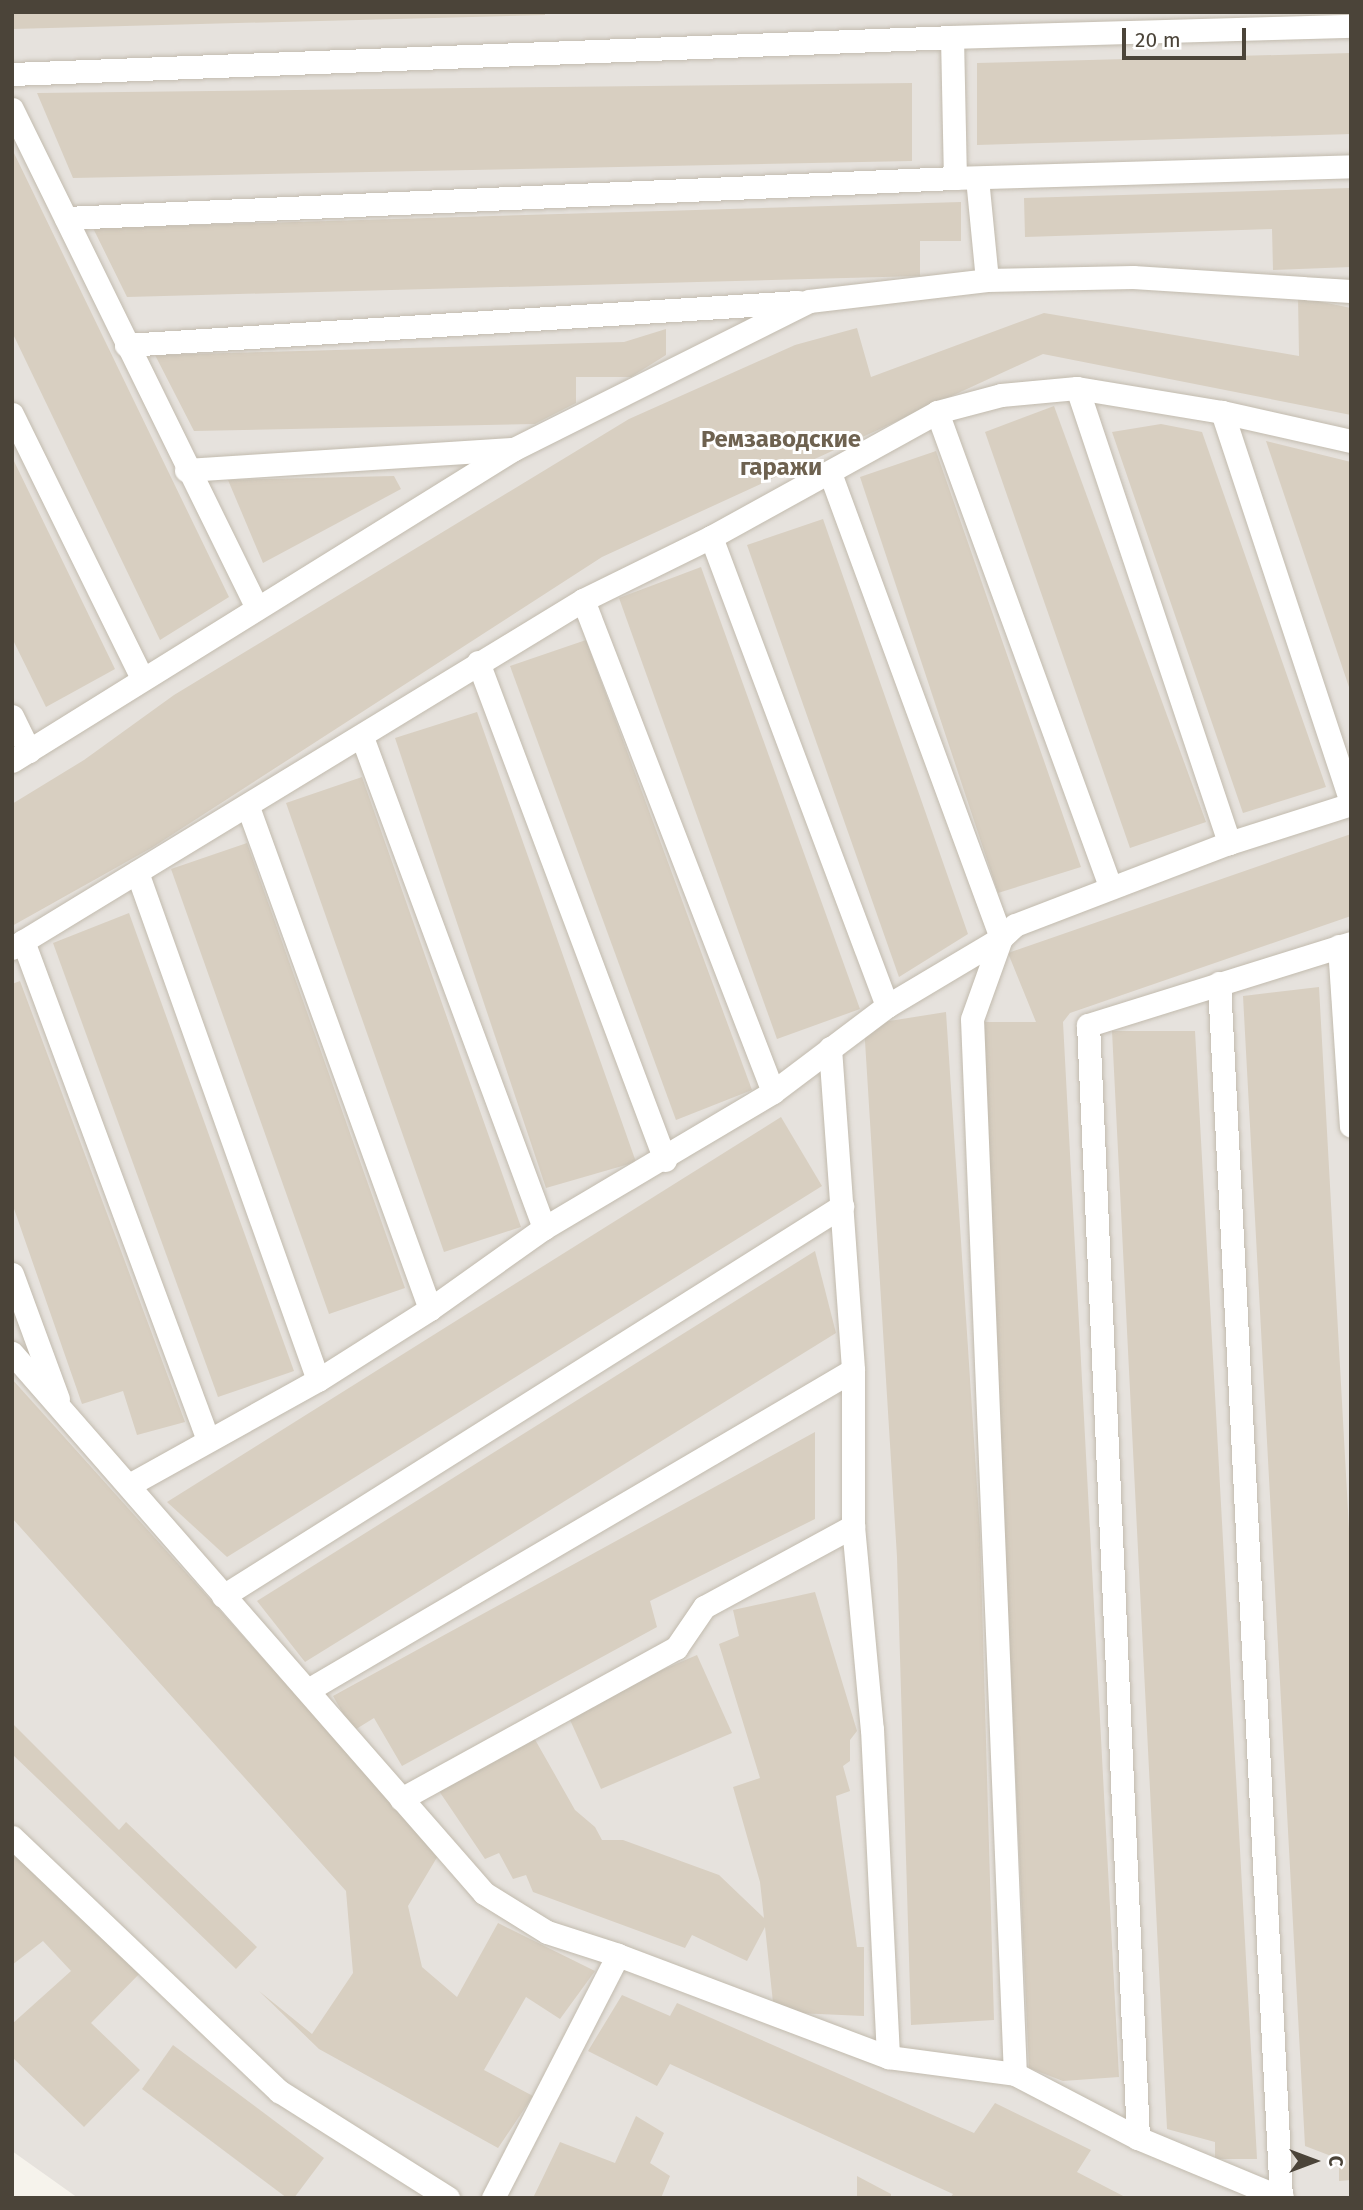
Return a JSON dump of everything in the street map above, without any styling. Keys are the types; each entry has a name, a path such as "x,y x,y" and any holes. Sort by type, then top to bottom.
{"lane":[{"path":"12,74 952,37 1351,26"},
{"path":"952,37 966,178 987,280"},
{"path":"12,109 186,470 256,606"},
{"path":"66,218 966,178 1351,166"},
{"path":"126,345 809,301 987,280 1133,277 1351,291"},
{"path":"12,716 20,756 256,606 514,449 809,301"},
{"path":"1077,388 1229,843"},
{"path":"208,1440 18,945 583,600 830,474 937,412 1002,395 1077,388 1222,412 1351,441"},
{"path":"937,412 1110,886"},
{"path":"129,1485 318,1380 430,1309 544,1228 665,1160 772,1093 887,1006 1002,938 1015,925 1110,886 1229,843 1351,804 1222,412"},
{"path":"12,414 142,678"},
{"path":"186,470 514,449"},
{"path":"830,474 1002,938 972,1019 1014,2074"},
{"path":"711,537 887,1006"},
{"path":"583,600 772,1093"},
{"path":"478,662 665,1160"},
{"path":"362,737 544,1228"},
{"path":"248,807 430,1309"},
{"path":"137,872 318,1380"},
{"path":"1138,2138 1088,1025 1345,944 1351,1125"},
{"path":"12,1353 484,1893 547,1933 618,1955 888,2057 1014,2074 1138,2138 1282,2198 1219,983"},
{"path":"830,1048 852,1370 852,1526 872,1729 888,2057"},
{"path":"223,1596 842,1206"},
{"path":"12,1274 63,1412"},
{"path":"308,1690 852,1370"},
{"path":"401,1799 676,1648 704,1607 852,1526"},
{"path":"12,1837 279,2091 448,2198"},
{"path":"493,2198 618,1955"}],"shaded area":[{"path":"12,12 1351,12 1351,2198 78,2198 12,2151"}],"building":[{"path":"12,12 545,12 545,15 12,29"},
{"path":"1351,53 1351,134 977,145 977,63"},
{"path":"912,83 912,161 73,178 37,93"},
{"path":"12,149 229,597 160,640 12,332"},
{"path":"1351,188 1351,267 1273,270 1272,229 1025,237 1024,198"},
{"path":"961,202 961,241 920,241 920,276 127,297 93,228"},
{"path":"1298,297 1351,308 1351,415 1043,354 602,557 153,847 12,926 12,804 84,760 174,695 629,419 795,345 857,328 871,377 1044,313 1299,356"},
{"path":"666,329 666,355 631,377 576,377 576,403 535,424 194,431 155,355 624,342"},
{"path":"1054,406 1206,822 1130,848 985,432"},
{"path":"1161,424 1202,432 1326,787 1243,813 1112,432"},
{"path":"1266,441 1351,462 1351,690 1350,690"},
{"path":"936,451 1081,867 998,893 860,477"},
{"path":"12,457 115,669 46,707 12,638"},
{"path":"394,476 401,489 263,563 228,480"},
{"path":"823,519 968,934 899,977 747,545"},
{"path":"701,567 860,1009 777,1039 619,598"},
{"path":"586,640 752,1090 676,1120 510,666"},
{"path":"477,712 636,1162 546,1188 395,738"},
{"path":"362,777 521,1227 444,1252 286,803"},
{"path":"1351,834 1351,916 1070,1013 1063,1022 1119,2077 1063,2081 1029,2068 981,1022 1036,1022 1008,953"},
{"path":"247,843 405,1288 329,1314 171,869"},
{"path":"129,913 294,1371 218,1397 53,943"},
{"path":"20,981 185,1422 137,1435 123,1391 82,1404 12,1203 12,984"},
{"path":"1319,987 1351,1565 1351,2180 1339,2181 1339,2159 1305,2146 1243,996"},
{"path":"946,1012 980,1532 994,2020 911,2025 897,1557 864,1025"},
{"path":"1112,1031 1195,1031 1257,2159 1215,2159 1215,2142 1167,2129"},
{"path":"781,1117 822,1186 227,1557 167,1502"},
{"path":"815,1251 836,1333 305,1662 257,1601"},
{"path":"12,1379 439,1854 408,1906 422,1967 457,1997 498,1923 595,1971 560,2019 526,1997 484,2070 533,2096 498,2148 319,2049 259,1991 312,2034 353,1973 346,1891 12,1518"},
{"path":"815,1432 815,1519 650,1601 657,1627 402,1766 374,1718 353,1731 333,1696"},
{"path":"815,1592 857,1731 850,1740 850,1761 843,1766 850,1791 836,1796 857,1947 864,1947 864,2016 774,2012 765,1927 747,1961 692,1935 685,1948 533,1892 526,1875 513,1879 499,1853 485,1859 437,1788 533,1736 575,1810 595,1827 602,1840 623,1840 719,1875 764,1918 760,1882 733,1787 760,1778 719,1644 739,1636 733,1610"},
{"path":"697,1655 732,1733 601,1789 566,1711"},
{"path":"12,1723 119,1830 126,1822 257,1947 236,1969 12,1754"},
{"path":"12,1837 146,1967 91,2023 140,2070 84,2127 12,2057 12,2024 71,1971 43,1941 12,1965"},
{"path":"622,1995 670,2016 677,2003 974,2133 995,2103 1091,2150 1077,2172 1127,2198 950,2198 953,2194 670,2064 657,2086 588,2051"},
{"path":"173,2045 324,2158 294,2198 287,2198 142,2089"},
{"path":"636,2116 664,2133 650,2163 670,2176 661,2198 533,2198 560,2142 615,2163"},
{"path":"857,2176 891,2194 891,2198 857,2198"}],"district":[{"name":"Ремзаводские гаражи","path":"781,454"}]}
